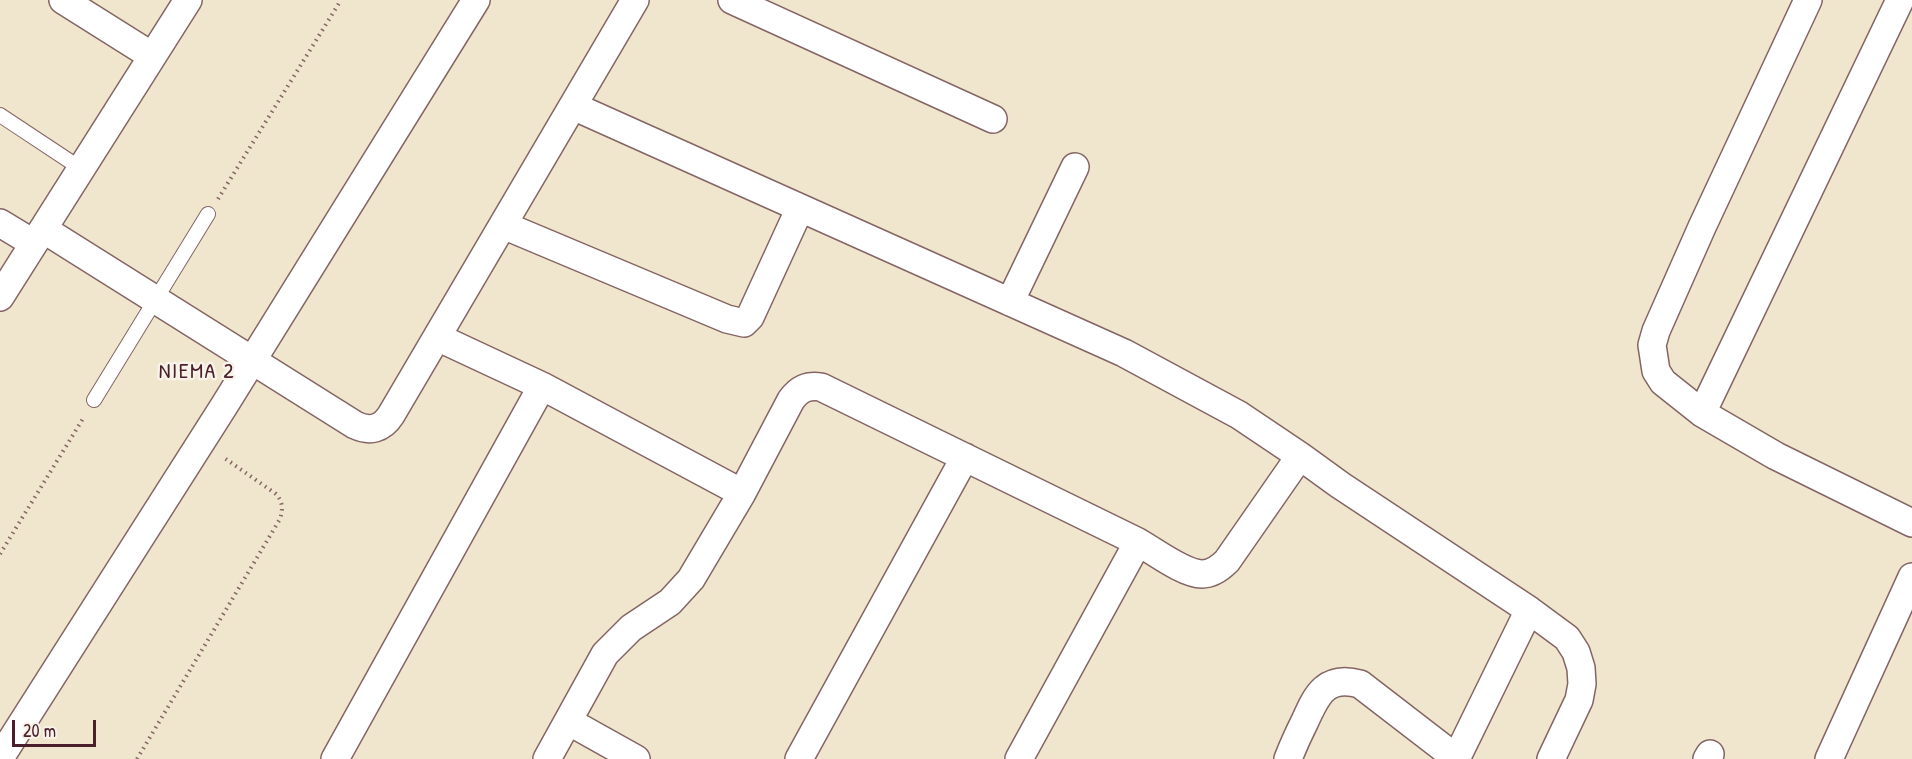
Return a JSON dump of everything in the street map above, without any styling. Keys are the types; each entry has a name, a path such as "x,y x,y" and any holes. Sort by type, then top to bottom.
{"street":[{"path":"63,0 152,56"},
{"path":"0,297 188,0"},
{"path":"0,758 476,0"},
{"path":"0,223 38,236 155,300 355,425 370,429 378,428 388,420 635,0"},
{"path":"732,0 993,119"},
{"path":"1808,0 1701,227 1656,331 1652,345 1656,371 1663,382 1702,413 1776,456 1912,523"},
{"path":"1702,413 1900,0"},
{"path":"573,106 1124,353 1239,415 1529,610 1567,639 1576,652 1581,668 1582,684 1579,700 1551,759"},
{"path":"1010,302 1076,167"},
{"path":"503,225 727,319 744,323 750,317 800,208"},
{"path":"437,337 542,386 742,493"},
{"path":"335,759 542,386"},
{"path":"547,759 605,654 631,628 670,602 691,579 742,493 791,400 801,389 821,387 1138,542 1193,572 1203,574 1220,568 1227,561 1300,456"},
{"path":"799,759 964,457"},
{"path":"1019,759 1138,542"},
{"path":"1829,759 1912,577"},
{"path":"1288,759 1320,693 1338,682 1349,681 1360,684 1456,758 1529,610"},
{"path":"568,721 636,759"}],"lane":[{"path":"0,115 80,168"},
{"path":"94,400 208,214"}],"path":[{"path":"208,214 341,0"},
{"path":"0,554 94,400"},
{"path":"137,759 280,519 282,511 281,502 276,494 201,441"}],"district":[{"name":"NIEMA 2","path":"197,372"}]}
